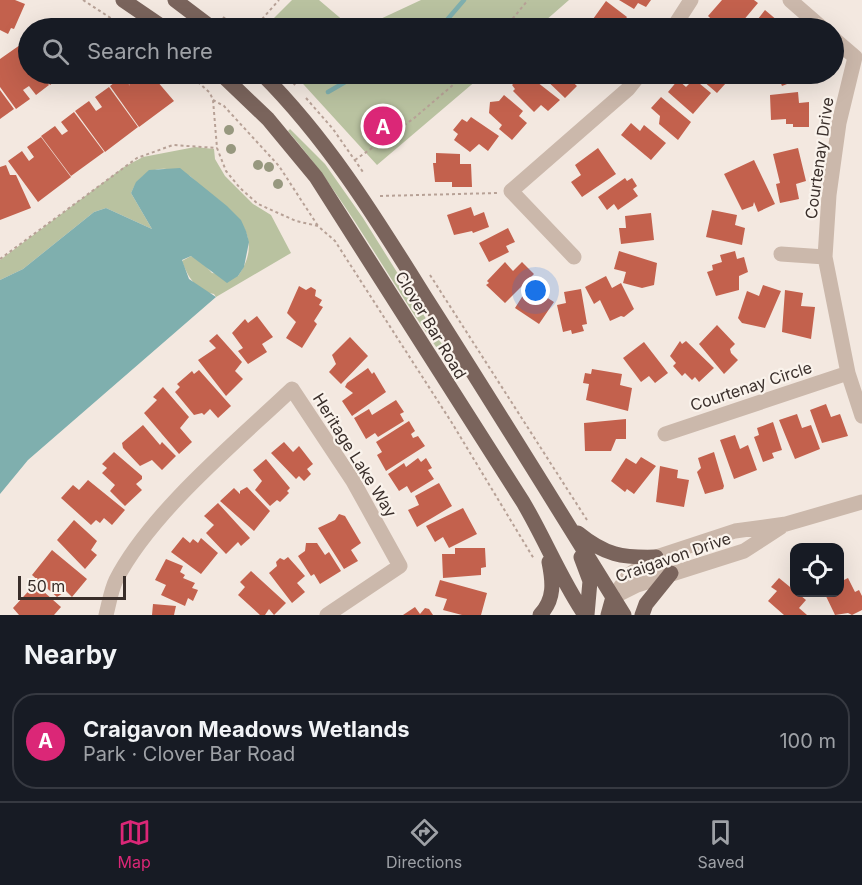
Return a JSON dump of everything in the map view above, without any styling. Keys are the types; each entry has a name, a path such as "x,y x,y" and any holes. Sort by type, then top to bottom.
{"main road":[{"path":"123,0 149,18"},
{"path":"175,0 199,18"},
{"name":"Clover Bar Road","path":"231,84 268,119 316,177 546,541 568,588 586,615"},
{"name":"Clover Bar Road","path":"271,84 332,154 365,201 506,422 566,524 624,615"},
{"path":"566,524 596,547 616,556 656,557"},
{"path":"566,524 590,581 586,615"},
{"path":"546,541 581,589 613,597 608,615"},
{"path":"540,615 552,598 553,579 546,541"},
{"path":"642,615 646,604 671,573"}],"street":[{"path":"680,18 691,0"},
{"path":"790,0 811,18"},
{"name":"Courtenay Drive","path":"844,48 855,57 839,123 825,257 848,373 862,416"},
{"path":"574,257 511,190 632,84"},
{"path":"781,254 825,257"},
{"name":"Courtenay Circle","path":"665,434 848,373"},
{"name":"Heritage Lake Way","path":"106,615 115,581 146,535 211,466 292,389 353,481 400,566 327,615"},
{"name":"Craigavon Drive","path":"613,597 630,573 656,557 735,531 786,524 862,502"},
{"name":"Craigavon Drive","path":"613,597 671,573 744,551 786,524"}],"path":[{"path":"83,0 111,18"},
{"path":"263,18 279,0"},
{"path":"513,18 528,0"},
{"path":"201,84 213,100 224,106 279,166 318,226 335,241 452,423 540,568"},
{"path":"368,178 355,160 413,119 454,84"},
{"path":"213,100 217,148 226,171 258,204 296,221 318,226"},
{"path":"0,259 137,158 173,145 217,148"},
{"path":"386,206 380,196 486,195 511,190"},
{"path":"430,275 592,528"}],"green space":[{"path":"292,0 319,0 340,18 274,18"},
{"path":"421,0 569,0 548,18 382,18"},
{"path":"303,84 472,84 377,165"},
{"path":"290,129 325,164 363,218 462,376 459,378 413,313 333,189 288,131"},
{"path":"195,147 214,149 215,159 225,176 253,204 271,215 291,253 216,297 202,290 190,278 182,261 191,256 200,260 212,273 238,276 246,262 249,250 248,238 237,217 217,198 188,175 179,171 162,169 147,173 131,193 152,229 106,208 94,212 23,269 0,280 0,260 124,167 143,157"}],"water":[{"path":"180,168 241,220 249,242 244,267 238,276 227,283 191,256 182,260 189,279 216,297 28,460 0,494 0,280 23,269 94,212 106,208 152,229 131,193 136,182 149,170"}],"building":[{"path":"0,0 15,0 25,4 14,29 11,28 8,34 0,30"},
{"path":"619,0 651,0 646,7 638,3 634,9"},
{"path":"722,0 754,0 758,3 745,18 710,18 708,16"},
{"path":"606,1 627,17 626,18 594,18"},
{"path":"765,10 774,18 759,18"},
{"path":"18,46 18,84 49,85 36,95 29,86 23,90 30,99 16,109 0,87 0,59"},
{"path":"129,84 160,84 174,101 139,127 110,86 129,84 130,86"},
{"path":"540,84 560,100 548,111 541,105 534,112 513,91 515,89 512,85"},
{"path":"550,84 575,84 577,86 565,98"},
{"path":"675,84 683,84 686,87 689,84 700,84 711,93 693,114 668,92"},
{"path":"707,84 725,84 717,93"},
{"path":"109,87 138,127 105,152 75,111 89,101 96,111 102,107 95,97"},
{"path":"0,90 14,109 0,119"},
{"path":"798,92 799,103 809,102 809,127 793,127 793,124 786,124 786,119 771,120 770,95"},
{"path":"504,95 523,111 519,116 527,123 512,140 499,129 502,125 489,113 490,102 499,101"},
{"path":"661,97 691,122 678,140 659,124 660,116 651,108"},
{"path":"74,112 104,152 71,176 41,136 55,126 62,135 68,131 61,122"},
{"path":"471,117 499,136 488,151 479,144 470,152 454,140 458,134 453,130 462,119 467,122"},
{"path":"631,123 640,131 644,125 666,143 651,160 621,135"},
{"path":"41,137 71,177 38,202 8,161 22,151 29,161 34,157 27,147"},
{"path":"598,148 616,174 582,197 571,182 581,175 575,165"},
{"path":"798,148 806,181 796,184 799,199 780,203 776,184 780,183 773,154"},
{"path":"436,153 460,154 460,164 471,164 472,187 452,187 452,182 435,182 433,163 436,163"},
{"path":"754,160 775,204 758,212 754,202 753,206 742,210 724,174"},
{"path":"6,165 10,175 16,175 31,208 0,220 0,167"},
{"path":"625,178 627,181 632,178 637,186 633,189 638,196 618,210 614,204 607,210 598,197"},
{"path":"471,207 474,216 484,212 489,227 473,233 472,231 454,235 447,215"},
{"path":"712,210 737,215 735,225 745,228 742,245 706,237"},
{"path":"651,213 654,240 621,244 619,228 626,228 625,216"},
{"path":"508,228 515,242 506,246 509,252 489,262 479,243"},
{"path":"619,251 657,263 654,285 642,288 623,283 626,272 614,269"},
{"path":"735,251 737,259 744,257 748,272 739,276 739,290 716,296 707,272 713,270 712,265 722,262 720,255"},
{"path":"505,262 513,271 522,262 534,274 505,303 486,285"},
{"path":"606,276 612,288 621,283 634,309 624,317 610,321 600,300 594,304 585,287"},
{"path":"534,278 547,287 543,295 554,302 539,324 515,308"},
{"path":"763,285 781,291 765,328 742,323 738,318 747,291 759,296"},
{"path":"299,286 306,290 311,287 316,290 315,296 322,300 319,305 323,307 314,321 317,324 302,348 286,338 296,322 287,313"},
{"path":"581,289 587,324 582,325 584,331 572,334 571,330 563,332 557,305 566,303 564,292"},
{"path":"785,290 803,293 801,306 815,307 811,339 782,332"},
{"path":"257,316 273,337 262,344 267,352 248,364 238,351 243,348 232,333 245,319 248,323"},
{"path":"717,325 735,344 730,349 738,360 724,374 699,344"},
{"path":"217,334 242,362 235,371 243,379 226,396 198,360 216,348 209,341"},
{"path":"350,337 368,356 341,384 329,372 336,364 332,355"},
{"path":"680,341 682,344 686,341 714,368 699,382 695,377 692,380 685,373 682,376 673,366 676,363 670,356"},
{"path":"644,342 668,373 655,383 649,376 641,382 623,358"},
{"path":"368,368 372,374 374,372 386,392 352,416 342,401 353,393 345,387 347,383"},
{"path":"592,369 622,374 620,385 632,388 628,411 586,400 589,384 583,383 585,373 591,374"},
{"path":"199,370 231,406 218,418 210,409 204,415 202,413 194,415 175,392 180,387 177,384 192,371 194,374"},
{"path":"163,387 189,417 180,428 192,442 179,454 144,413 157,400 153,397"},
{"path":"396,400 404,412 400,414 404,421 378,437 375,433 366,439 354,418 369,409 372,415"},
{"path":"826,404 831,417 840,414 848,436 822,443 810,410"},
{"path":"797,414 802,428 811,425 820,449 795,459 779,420"},
{"path":"626,419 626,439 616,439 611,451 585,451 584,423"},
{"path":"409,421 415,431 411,434 413,438 418,436 425,446 386,471 377,455 382,452 376,442"},
{"path":"773,422 782,450 772,453 774,458 763,462 754,437 759,435 757,428"},
{"path":"143,425 160,445 162,442 176,456 162,470 152,460 140,466 123,448 122,443"},
{"path":"735,435 740,449 748,445 757,470 734,479 720,440"},
{"path":"284,442 293,452 299,446 313,464 307,469 311,474 304,481 299,476 296,479 271,453"},
{"path":"114,452 142,476 136,484 142,490 125,506 110,491 115,485 102,473 107,468 102,464"},
{"path":"714,452 724,486 723,489 705,494 697,472 701,468 698,458"},
{"path":"641,457 656,466 634,494 627,489 625,492 611,481 626,458 636,464"},
{"path":"418,458 421,462 426,458 432,468 428,470 434,479 411,493 407,486 399,491 388,474 404,463 406,467"},
{"path":"266,459 290,488 287,491 289,493 280,502 277,500 270,506 255,490 262,481 253,470"},
{"path":"660,466 678,470 677,478 689,480 684,507 656,502"},
{"path":"88,480 125,510 112,525 104,518 100,523 96,520 91,525 61,498 73,485 79,490"},
{"path":"439,483 452,506 417,527 408,510 419,505 415,496"},
{"path":"247,487 270,511 254,531 220,501 234,488 240,494 240,491"},
{"path":"218,503 250,538 241,546 238,542 226,554 206,533 214,525 204,516"},
{"path":"463,508 477,534 449,548 443,537 435,542 426,526"},
{"path":"339,514 345,516 361,543 351,550 358,561 344,569 318,528 335,520"},
{"path":"74,520 97,541 91,550 97,555 85,569 57,540"},
{"path":"183,537 190,543 193,539 198,543 201,538 218,553 201,574 171,552"},
{"path":"306,543 317,543 325,555 329,552 341,571 320,584 314,574 311,576 298,556 305,551"},
{"path":"455,548 485,548 486,567 481,568 481,575 443,578 442,554 455,554"},
{"path":"52,550 87,579 72,597 66,591 57,597 32,575"},
{"path":"288,557 305,576 297,583 305,592 292,603 269,573 277,566 276,562 280,558 284,560"},
{"path":"166,559 183,566 180,572 185,575 183,578 195,583 192,588 198,590 193,601 188,598 185,606 161,595 166,585 155,580"},
{"path":"251,571 286,603 274,615 269,609 265,615 260,615 238,595 245,587 240,582"},
{"path":"779,578 790,587 790,597 802,597 806,600 799,608 807,615 784,615 768,601 777,591 771,587"},
{"path":"848,578 855,592 859,590 862,596 862,610 852,615 848,613 835,615 826,597 844,597 844,580"},
{"path":"440,580 487,593 481,615 462,615 443,610 447,599 435,596"},
{"path":"35,584 61,607 54,615 19,615 13,608"},
{"path":"153,604 176,606 174,615 152,615"},
{"path":"415,607 420,614 425,608 429,609 433,615 403,615"}],"waterway":[{"path":"449,18 464,0"},
{"path":"328,92 342,84"}],"place":[{"name":"Craigavon Meadows Wetlands","path":"383,126"}]}
